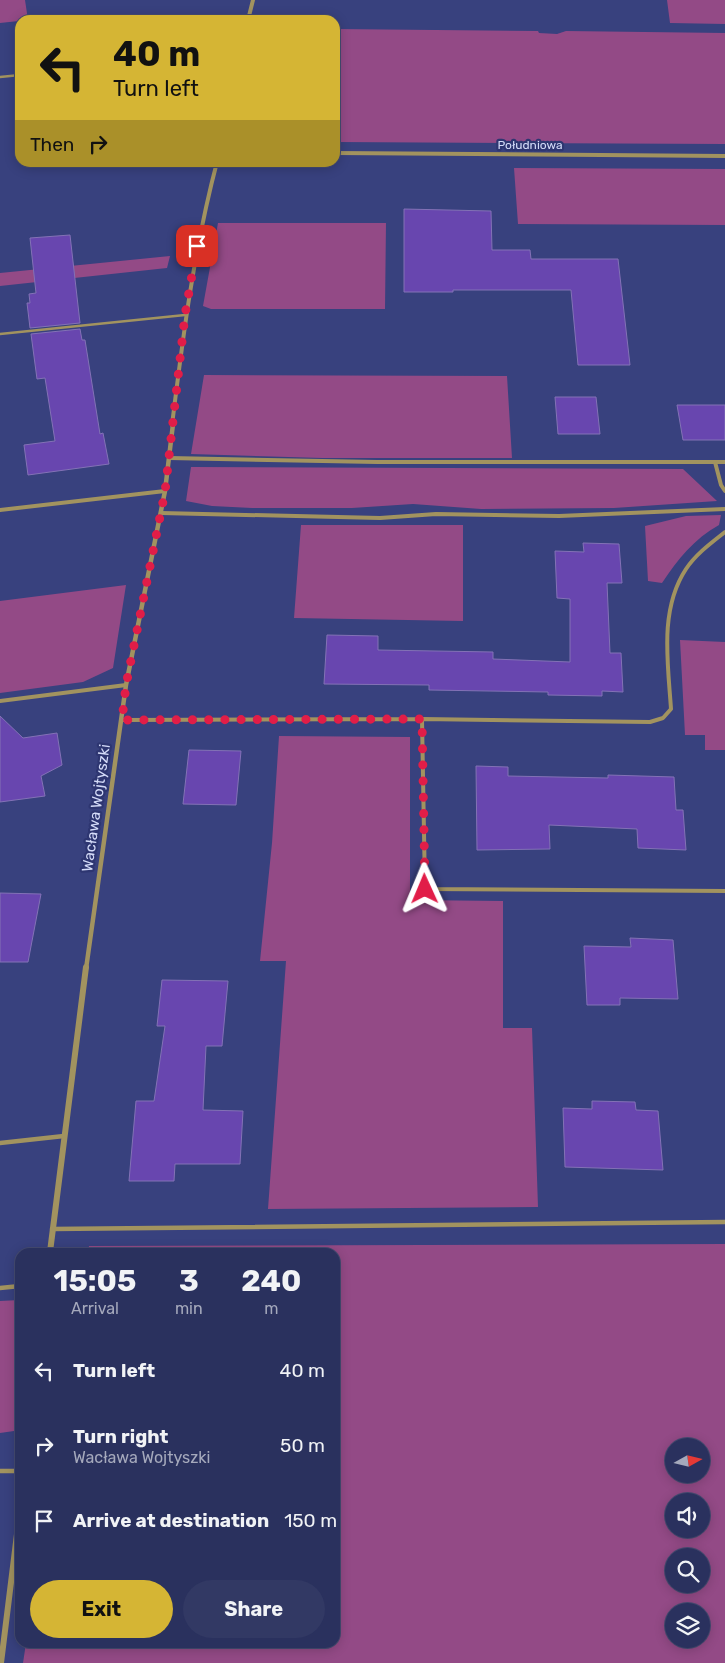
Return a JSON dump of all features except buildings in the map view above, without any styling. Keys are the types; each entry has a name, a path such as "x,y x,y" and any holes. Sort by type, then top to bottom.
{"street":[{"path":"249,15 253,0"},
{"name":"Południowa","path":"340,153 725,156"},
{"name":"Wacława Wojtyszki","path":"50,1248 51,1229 126,685 165,492 185,315 203,215 216,167"},
{"path":"1,1663 15,1550"}],"lane":[{"path":"0,77 15,76"},
{"path":"0,334 185,315"},
{"path":"169,458 263,462 725,462"},
{"path":"715,462 721,485 725,491"},
{"path":"0,510 165,492"},
{"path":"161,513 380,518 436,514 559,516 725,509"},
{"path":"122,720 422,719 650,722 663,718 671,709 668,638 669,614 677,582 695,556 725,532"},
{"path":"0,701 126,685"},
{"path":"422,719 425,889 725,891"},
{"path":"0,1143 64,1136"},
{"path":"51,1229 725,1222"},
{"path":"0,1288 15,1286"},
{"path":"0,1471 15,1471"}],"shaded area":[{"path":"0,0 25,0 27,15 15,15 15,21 0,23"},
{"path":"667,0 725,0 725,24 670,23"},
{"path":"340,29 538,31 539,33 557,34 566,31 725,33 725,144 340,142"},
{"path":"514,168 725,169 725,225 518,224"},
{"path":"218,223 386,223 385,309 211,309 203,306"},
{"path":"170,256 167,268 0,286 0,273"},
{"path":"204,375 507,376 512,458 322,458 191,454"},
{"path":"191,467 683,469 717,501 614,508 481,509 413,504 352,508 212,506 186,501"},
{"path":"721,515 719,525 687,550 662,583 648,581 645,526 686,516"},
{"path":"301,525 463,525 463,621 294,618"},
{"path":"126,585 113,668 83,682 0,693 0,601"},
{"path":"680,640 725,642 725,750 705,750 705,735 685,735"},
{"path":"279,736 410,737 410,900 503,901 503,1028 532,1028 538,1207 268,1209 286,961 260,961 272,843"},
{"path":"725,1244 725,1663 23,1663 25,1648 340,1648 340,1248 89,1248 89,1246"},
{"path":"15,1300 14,1431 0,1433 0,1301"}],"route":[{"path":"197,246 185,315 165,492 126,685 122,720 422,719 425,889"}]}
